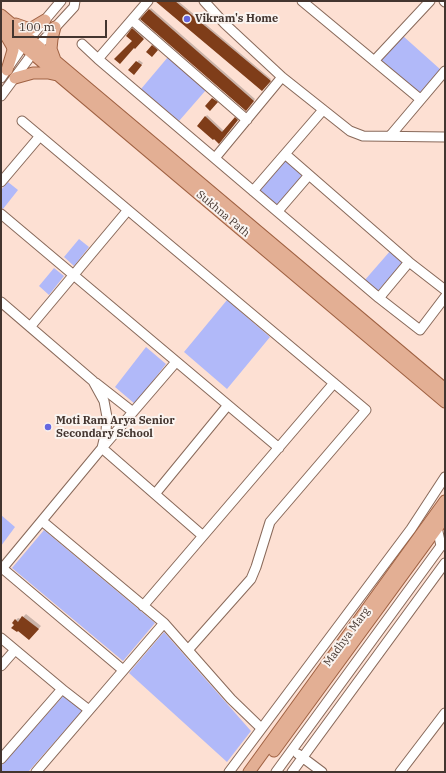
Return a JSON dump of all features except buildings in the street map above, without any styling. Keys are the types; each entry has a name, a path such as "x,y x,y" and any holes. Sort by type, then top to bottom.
{"main road":[{"path":"2,23 30,29 45,20"},
{"path":"2,23 12,46 13,53 8,75 33,73 58,75"},
{"name":"Sukhna Path","path":"2,23 35,50 58,75 444,396"},
{"path":"55,27 51,43 51,49 55,60"},
{"name":"Sukhna Path","path":"35,50 55,60 444,396"},
{"path":"444,396 445,410"},
{"name":"Madhya Marg","path":"258,772 433,525 445,501"},
{"name":"Madhya Marg","path":"249,772 433,525 445,517"}],"street":[{"path":"1,96 8,75 26,42 61,1"},
{"path":"8,75 35,50 74,7 75,1"},
{"path":"98,59 148,1"},
{"path":"204,1 225,24 282,77 350,131 363,136 445,137"},
{"path":"302,1 420,99"},
{"path":"374,61 430,1"},
{"path":"132,20 247,120"},
{"path":"82,44 380,298 420,330 445,297"},
{"path":"390,136 445,71"},
{"path":"215,158 282,77"},
{"path":"254,191 323,110"},
{"path":"22,121 366,410 270,522 256,567 250,579 188,650"},
{"path":"1,182 40,136"},
{"path":"285,154 409,262 445,290"},
{"path":"278,211 309,175"},
{"path":"30,327 128,210"},
{"path":"1,214 279,448"},
{"path":"380,298 409,262"},
{"path":"1,302 93,381 133,412"},
{"path":"123,670 2,569 102,448 176,362"},
{"path":"93,381 104,401 107,417 106,431 102,448"},
{"path":"144,606 334,383"},
{"path":"155,494 228,405"},
{"path":"102,448 203,536"},
{"path":"229,772 411,529 445,476"},
{"path":"42,521 164,623 231,700 261,728"},
{"path":"411,529 433,525 445,559"},
{"path":"276,772 441,546"},
{"path":"292,772 445,563"},
{"path":"36,772 164,623"},
{"path":"1,638 89,710"},
{"path":"1,666 15,650"},
{"path":"1,759 62,689"},
{"path":"400,772 445,713"},
{"path":"292,750 322,772"}],"shaded area":[{"path":"403,36 441,70 419,94 381,60"},
{"path":"168,57 206,90 179,121 141,89"},
{"path":"285,158 305,175 277,208 257,191"},
{"path":"8,182 18,190 3,209 1,207 1,190"},
{"path":"79,239 89,247 74,266 64,257"},
{"path":"391,250 404,261 377,292 364,281"},
{"path":"54,268 64,276 49,295 39,286"},
{"path":"227,300 270,337 227,389 184,352"},
{"path":"146,347 166,364 135,404 115,387"},
{"path":"1,515 15,527 1,546"},
{"path":"44,530 155,623 123,661 12,568"},
{"path":"164,632 251,731 227,762 129,673"},
{"path":"64,695 82,711 28,772 1,772 1,766"}],"place":[{"name":"Vikram's Home","path":"187,19"},
{"name":"Moti Ram Arya Senior Secondary School","path":"48,427"}]}
